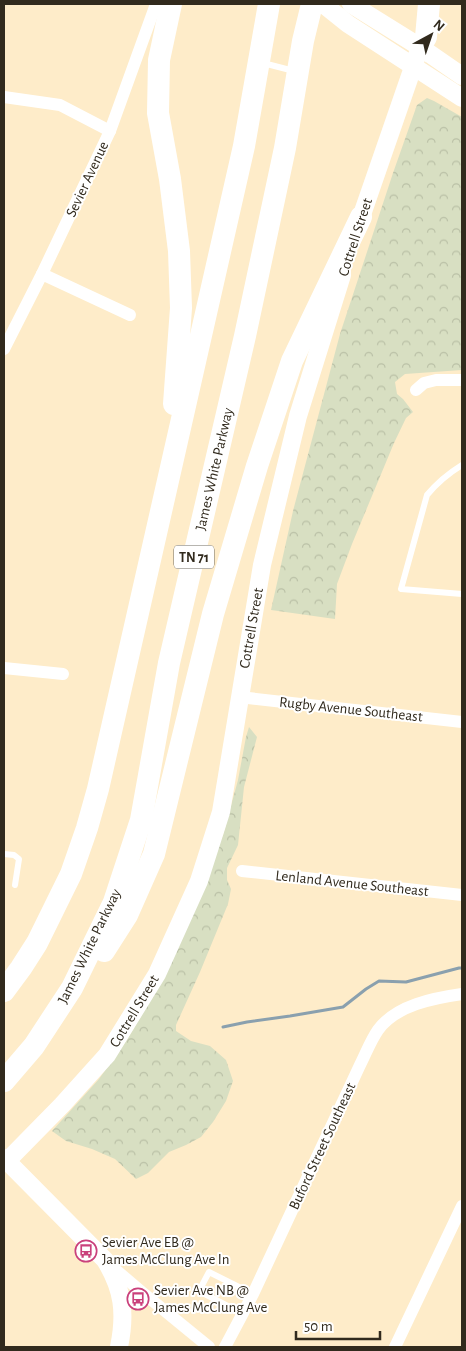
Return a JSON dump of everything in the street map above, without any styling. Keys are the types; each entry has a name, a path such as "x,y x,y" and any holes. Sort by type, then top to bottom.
{"highway":[{"path":"168,481 181,308 179,251 170,179 158,113 159,60 172,4"},
{"name":"TN 71","path":"4,991 37,943 71,874 98,789 244,146 269,4"},
{"name":"James White Parkway","path":"4,1081 34,1046 72,988 114,902 141,820 169,663 245,336 285,148 312,4"},
{"path":"417,56 426,37 429,4"},
{"path":"34,1046 85,983 127,915 154,854 214,614 257,466 292,361 361,217"}],"street":[{"name":"Sevier Avenue","path":"4,349 42,274 110,130 156,4"},
{"path":"323,4 348,24 462,76"},
{"path":"351,4 417,56 462,98"},
{"name":"Cottrell Street","path":"5,1161 62,1105 107,1055 157,974 199,881 221,812 262,565 298,416 361,217 417,56"},
{"path":"4,97 60,105 110,130"},
{"path":"42,274 130,315"},
{"path":"416,390 424,383 436,380 462,380"},
{"path":"4,668 63,674"},
{"name":"Rugby Avenue Southeast","path":"239,697 462,722"},
{"name":"Lenland Avenue Southeast","path":"242,871 462,895"},
{"name":"Buford Street Southeast","path":"225,1347 253,1294 360,1064 378,1031 387,1020 403,1010 462,994"},
{"path":"5,1161 104,1260 210,1347"},
{"path":"395,1347 462,1206"},
{"path":"104,1260 112,1272 122,1299 122,1332 118,1347"}],"lane":[{"path":"259,62 298,72"},
{"path":"462,465 440,482 428,495 401,589 462,594"},
{"path":"4,854 14,855 19,859 15,885"},
{"path":"243,1314 199,1291 209,1272 253,1294"}],"green space":[{"path":"427,98 462,117 462,370 405,374 395,382 397,394 413,412 406,418 394,443 352,544 337,584 335,619 271,610 293,511 340,334 417,105"},
{"path":"249,727 257,737 244,787 238,845 227,868 227,880 231,889 228,904 176,1025 176,1031 191,1041 210,1046 226,1060 233,1081 226,1101 201,1137 169,1152 148,1173 136,1179 115,1159 66,1141 52,1131 99,1079 128,1038 159,985 223,835 238,780"}],"waterway":[{"path":"223,1027 343,1007 379,981 406,982 462,968"}],"place":[{"name":"Sevier Ave EB @ James McClung Ave In","path":"86,1251"},
{"name":"Sevier Ave NB @ James McClung Ave","path":"138,1299"}]}
